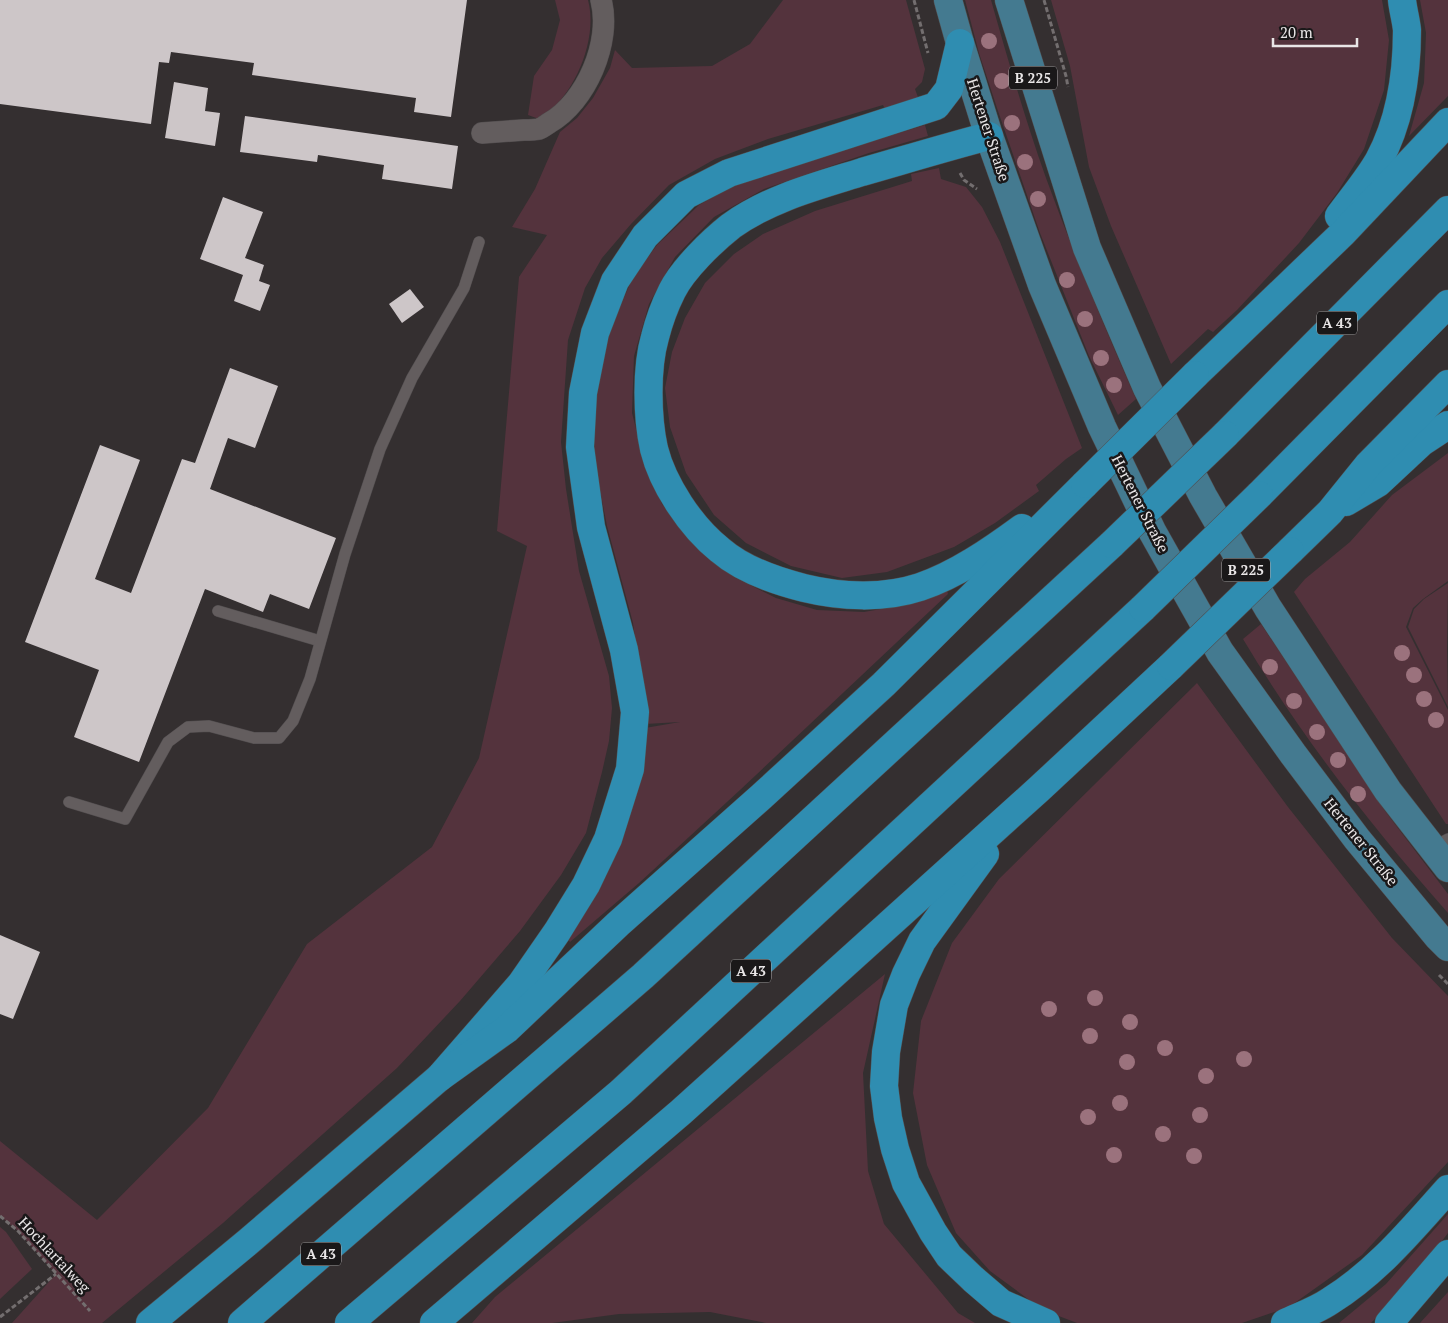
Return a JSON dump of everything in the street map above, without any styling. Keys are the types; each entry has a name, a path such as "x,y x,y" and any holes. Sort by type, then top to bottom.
{"highway":[{"path":"1291,282 1378,162 1391,136 1399,108 1404,68 1407,29 1402,0"},
{"path":"440,1077 520,984 557,932 586,885 608,839 630,769 635,712 624,650 591,527 580,447 583,393 595,333 615,281 645,236 686,195 729,173 936,106 949,89 960,42"},
{"path":"150,1323 257,1235 440,1077 508,1029 618,924 884,684 1195,374 1343,233 1448,122"},
{"path":"989,136 802,190 750,213 710,243 673,288 654,338 649,390 654,450 676,499 703,535 720,551 739,564 790,584 846,595 885,594 920,587 954,572 993,550 1057,501 1084,484"},
{"name":"A 43","path":"242,1323 643,976 1112,544 1225,435 1448,210"},
{"name":"A 43","path":"349,1323 621,1092 1143,608 1259,495 1448,304"},
{"path":"434,1323 681,1112 1171,666 1330,512 1368,465 1448,384"},
{"path":"1330,512 1378,483 1422,442 1448,425"},
{"path":"1039,788 977,864 922,941 894,1004 886,1052 884,1086 888,1118 895,1149 906,1183 933,1232 949,1256 1001,1303 1046,1323"},
{"path":"1285,1323 1330,1302 1364,1276 1396,1246 1448,1189"},
{"path":"1389,1323 1448,1254"}],"main road":[{"name":"Hertener Straße","path":"948,0 989,136 1042,285 1098,418 1152,531 1220,652 1357,839 1448,947"},
{"name":"B 225","path":"1010,0 1087,248 1147,388 1203,496 1268,608 1388,791 1442,852"}],"street":[{"path":"482,133 539,129 561,116 577,96 594,67 601,47 603,7 601,0"}],"lane":[{"path":"69,802 124,819 168,742 188,727 209,726 254,738 279,738 293,721 310,679 344,554 380,449 412,378 464,288 479,242"},
{"path":"218,611 320,641"}],"path":[{"name":"Hochlartalweg","path":"0,1216 18,1231 90,1311"},
{"path":"0,1317 56,1274"}],"shaded area":[{"path":"555,0 588,0 590,13 589,40 580,67 568,91 555,106 539,119 528,115 534,76 552,50 560,20"},
{"path":"783,0 906,0 925,69 922,82 915,89 919,100 887,113 883,105 768,139 715,159 669,185 631,224 602,258 585,288 568,340 561,442 566,489 579,571 609,676 612,708 609,741 586,833 561,875 520,931 460,1001 397,1068 223,1223 102,1323 12,1323 56,1274 18,1231 0,1216 0,1141 97,1220 208,1108 307,944 432,847 479,758 527,546 497,531 519,277 547,235 512,227 535,189 560,132 577,118 593,98 610,68 615,50 632,68 712,66 750,44"},
{"path":"965,0 991,0 1010,67 1046,178 1089,289 1136,399 1118,415 1089,356 1040,233 979,53"},
{"path":"1051,0 1382,0 1389,40 1384,90 1364,149 1337,193 1299,243 1237,310 1213,332 1208,329 1171,364 1111,226 1089,167 1070,66"},
{"path":"1420,0 1448,0 1448,96 1409,136 1424,83 1426,33"},
{"path":"925,125 928,136 869,153 764,189 714,217 675,257 649,304 634,356 632,413 644,460 662,504 693,544 734,577 776,598 817,610 864,612 904,605 947,590 948,594 639,883 570,942 566,936 645,728 680,722 645,724 642,686 633,623 607,526 596,469 593,424 599,375 610,331 632,279 657,245 699,205 744,180"},
{"path":"939,168 941,179 966,187 982,207 1000,242 1082,448 1036,485 1039,491 995,523 954,547 887,572 842,578 791,566 746,543 714,515 686,473 670,427 665,388 672,352 685,318 705,283 734,254 763,234 815,211 912,181 911,174"},
{"path":"1448,453 1448,581 1413,608 1406,627 1448,710 1448,824 1446,824 1294,592 1305,579 1350,542 1392,495"},
{"path":"1448,583 1448,707 1408,627 1414,609 1424,599"},
{"path":"1261,624 1385,811 1448,894 1448,913 1365,815 1314,747 1266,676 1243,639"},
{"path":"1197,683 1288,807 1392,938 1448,996 1448,1162 1362,1255 1289,1307 1242,1323 1077,1323 1043,1310 990,1271 956,1233 927,1165 913,1093 921,1021 952,943 999,879"},
{"path":"885,974 863,1073 868,1171 884,1224 958,1313 975,1323 766,1323 710,1312 619,1314 552,1323 472,1323 495,1297"},
{"path":"1448,1214 1448,1233 1410,1283 1371,1323 1339,1323 1386,1284"},
{"path":"0,1227 6,1232 32,1269 0,1299"},
{"path":"1448,1292 1448,1323 1420,1323"}],"building":[{"path":"0,0 467,0 451,117 414,112 416,98 252,75 254,63 171,52 169,63 159,62 151,124 0,104"},
{"path":"174,82 208,88 205,111 220,113 215,146 165,138"},
{"path":"245,116 458,146 452,189 382,179 384,165 318,155 317,162 240,152"},
{"path":"223,197 263,212 245,258 264,265 259,281 270,285 260,311 234,301 243,275 200,259"},
{"path":"410,289 424,307 402,323 389,304"},
{"path":"230,368 278,386 255,448 228,438 210,489 336,538 309,609 270,594 263,612 205,589 139,762 74,737 99,670 25,642 100,445 140,460 95,579 131,593 182,459 195,463"},
{"path":"0,935 40,952 13,1019 0,1014"}]}
